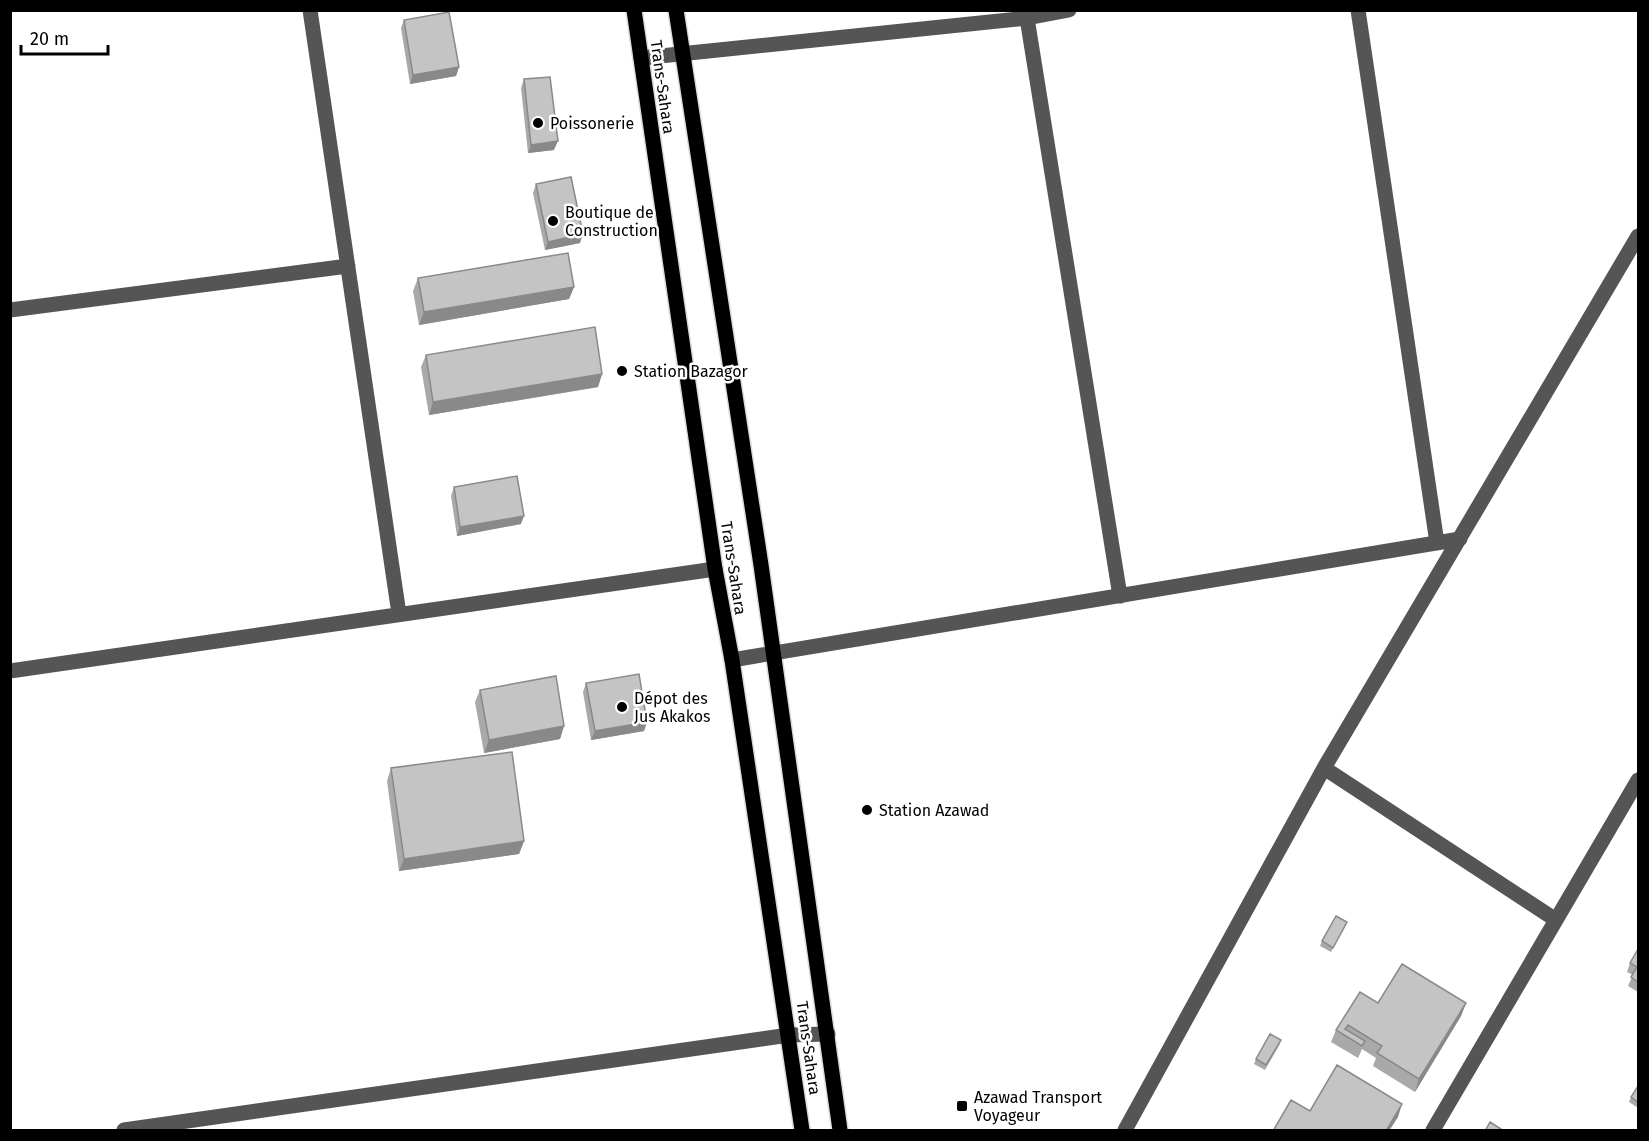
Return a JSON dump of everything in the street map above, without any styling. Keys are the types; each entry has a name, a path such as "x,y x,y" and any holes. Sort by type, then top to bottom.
{"main road":[{"name":"Trans-Sahara","path":"634,10 715,569 732,660 802,1131"},
{"name":"Trans-Sahara","path":"676,10 774,653 840,1131"}],"street":[{"path":"310,10 399,614"},
{"path":"641,58 1027,18 1070,10"},
{"path":"1358,10 1437,543"},
{"path":"1027,18 1120,596"},
{"path":"1125,1131 1324,768 1638,236"},
{"path":"10,310 348,266"},
{"path":"732,660 1460,539"},
{"path":"10,671 715,569"},
{"path":"1324,768 1557,920"},
{"path":"1433,1131 1638,780"},
{"path":"124,1131 789,1035 828,1034"}],"building":[{"path":"449,12 459,67 413,75 404,20"},
{"path":"550,77 558,141 531,145 524,79"},
{"path":"571,177 583,234 548,242 536,184"},
{"path":"568,253 574,287 424,312 418,278"},
{"path":"595,327 602,374 433,402 426,355"},
{"path":"517,476 524,516 460,527 454,487"},
{"path":"639,674 647,722 595,731 586,683"},
{"path":"556,676 564,726 489,740 480,690"},
{"path":"512,752 524,841 404,859 391,768"},
{"path":"1336,916 1347,922 1333,948 1322,941"},
{"path":"1638,949 1638,982 1631,977 1637,967 1630,963"},
{"path":"1402,964 1466,1003 1419,1079 1377,1053 1382,1046 1348,1025 1345,1029 1365,1041 1362,1046 1336,1030 1360,992 1378,1003"},
{"path":"1270,1034 1281,1040 1266,1065 1256,1059"},
{"path":"1337,1065 1402,1104 1386,1131 1273,1131 1291,1100 1310,1111"},
{"path":"1638,1086 1638,1102 1631,1097"},
{"path":"1490,1122 1504,1131 1485,1131"}],"place":[{"name":"Poissonerie","path":"538,123"},
{"name":"Boutique de Construction","path":"553,221"},
{"name":"Station Bazagor","path":"622,371"},
{"name":"Dépot des Jus Akakos","path":"622,707"},
{"name":"Station Azawad","path":"867,810"},
{"name":"Azawad Transport Voyageur","path":"962,1106"}]}
